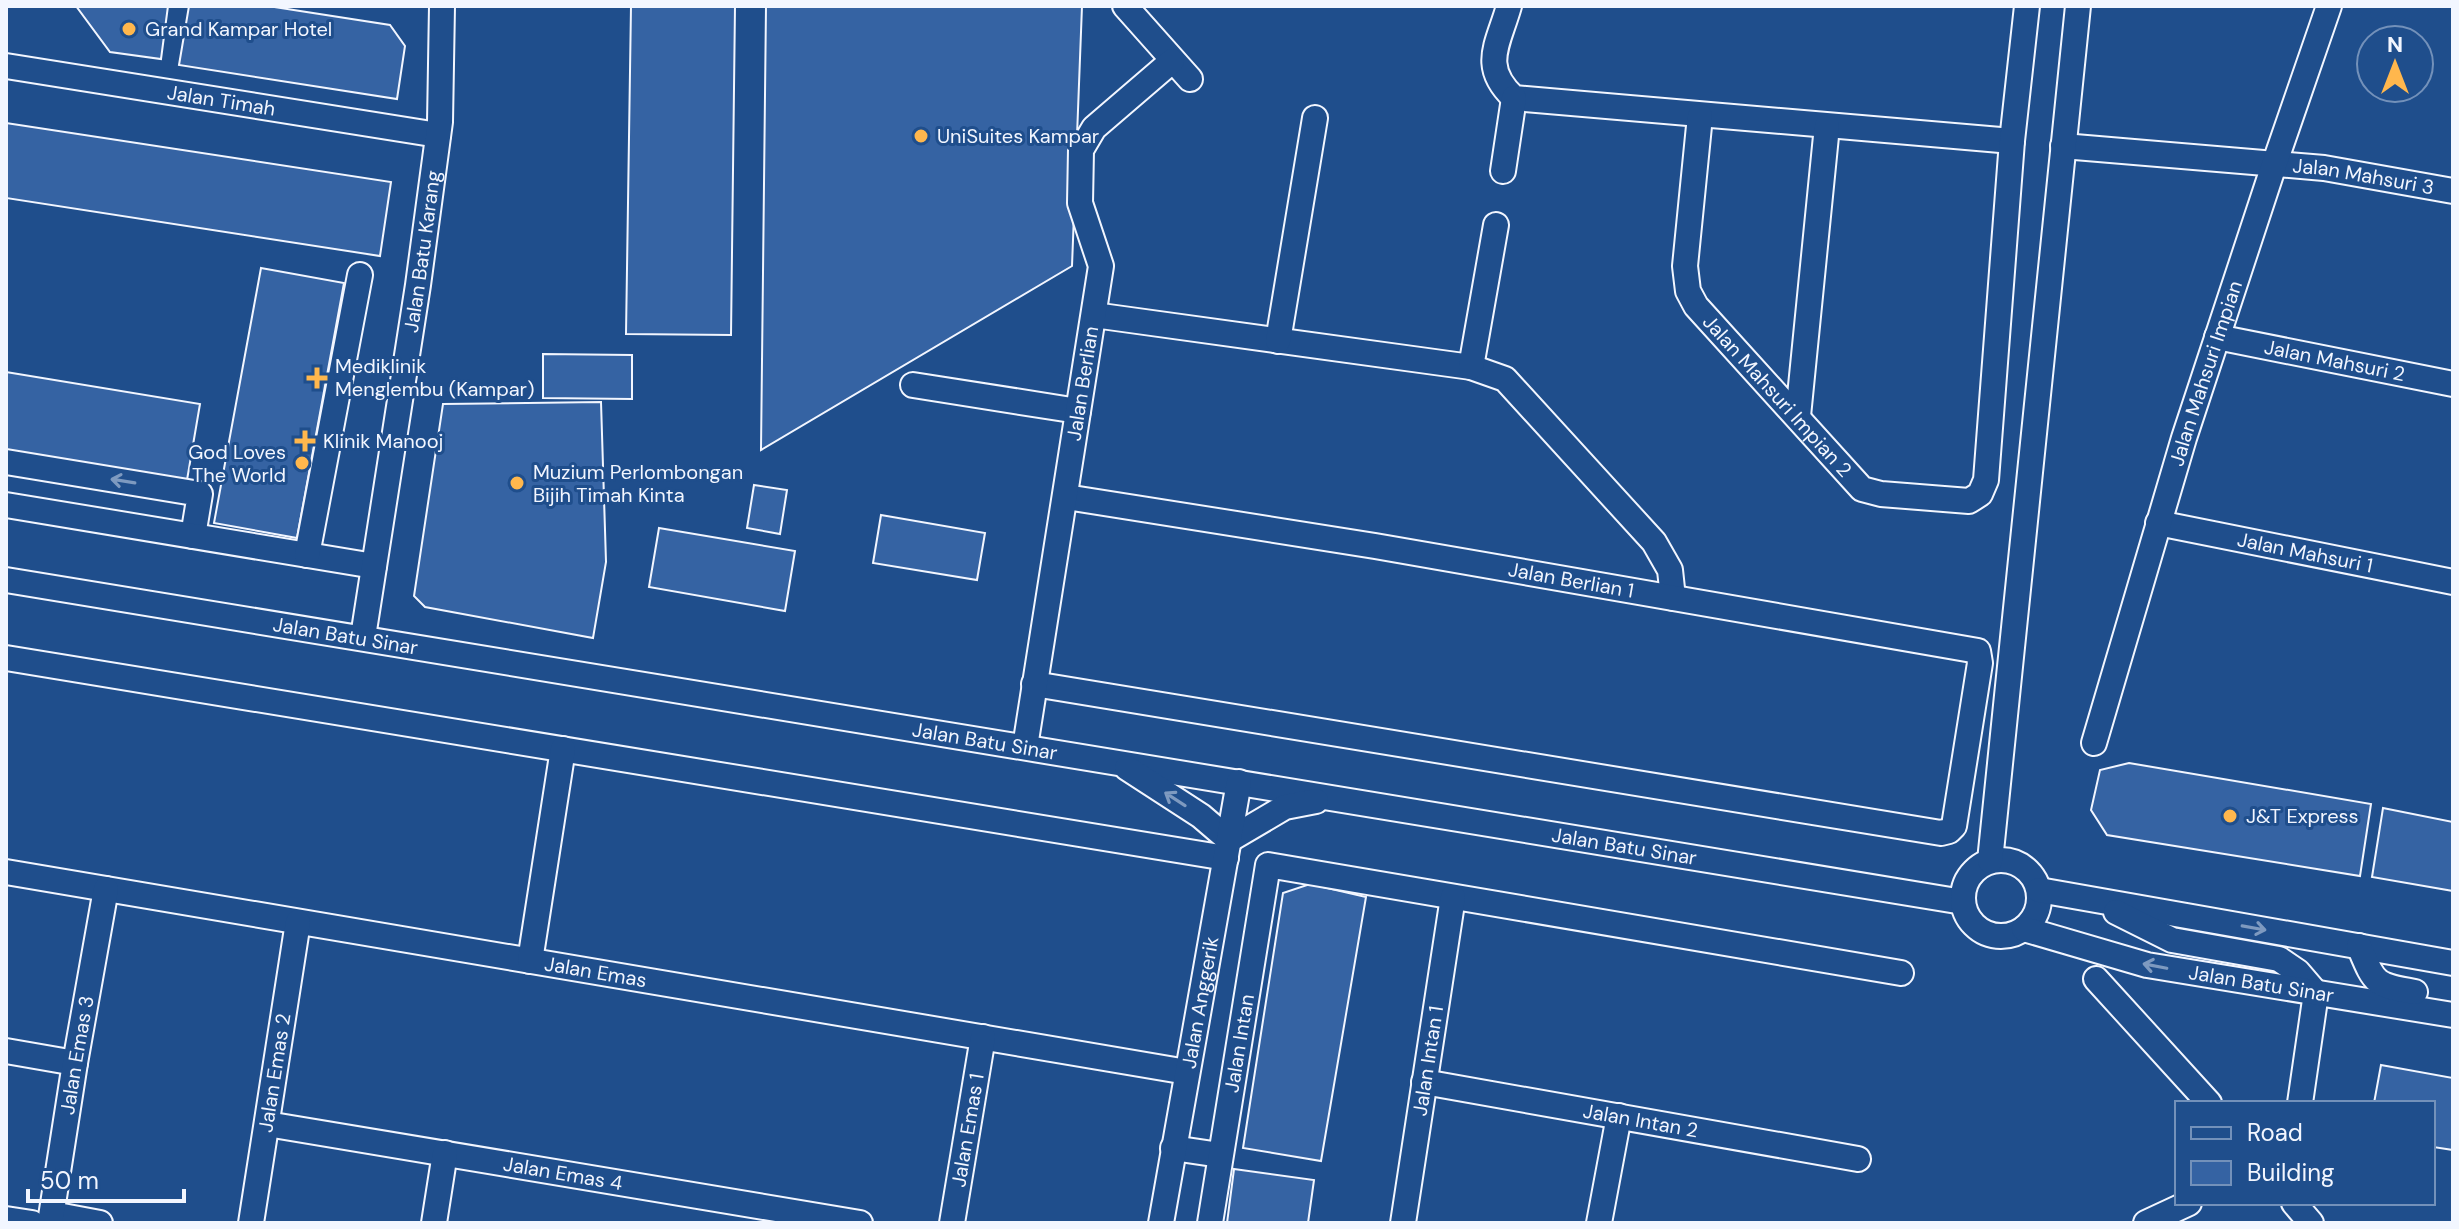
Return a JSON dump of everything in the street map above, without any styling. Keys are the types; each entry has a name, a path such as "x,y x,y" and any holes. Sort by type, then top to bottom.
{"street":[{"name":"Jalan Batu Karang","path":"363,637 438,135 442,6"},
{"path":"1125,6 1190,79"},
{"path":"1509,6 1494,57 1494,73 1514,98 2012,141 2027,6"},
{"path":"1990,861 2078,6"},
{"name":"Jalan Mahsuri Impian","path":"2094,743 2158,523 2217,337 2329,6"},
{"name":"Jalan Berlian","path":"1025,747 1101,266 1080,203 1081,150 1094,128 1172,61"},
{"name":"Jalan Timah","path":"6,66 438,135"},
{"path":"1503,171 1514,98"},
{"name":"Jalan Mahsuri Impian 2","path":"1700,116 1685,266 1688,291 1696,306 1862,489 1881,494 1969,501 1980,494 1986,480 2012,141"},
{"path":"1278,341 1315,118"},
{"path":"1798,416 1827,126"},
{"name":"Jalan Mahsuri 3","path":"2063,146 2324,168 2453,191"},
{"path":"1471,367 1496,225"},
{"path":"307,555 360,275"},
{"path":"1094,315 1471,367 1505,379 1654,542 1670,570 1673,598"},
{"name":"Jalan Mahsuri 2","path":"2217,337 2453,384"},
{"path":"913,385 1078,411"},
{"path":"6,462 200,494 193,536"},
{"name":"Jalan Berlian 1","path":"1034,684 1941,833 1954,826 1968,748 1980,663 1978,651 1375,546 1066,497"},
{"path":"6,505 374,566"},
{"name":"Jalan Mahsuri 1","path":"2158,523 2453,582"},
{"name":"Jalan Batu Sinar","path":"6,580 1963,902"},
{"path":"6,658 563,749 1227,849 1285,807 1331,798"},
{"path":"530,961 563,749"},
{"path":"1118,762 1201,816 1227,849"},
{"name":"Jalan Anggerik","path":"1161,1223 1239,782"},
{"path":"2003,859 2026,868 2035,878 2039,890 2037,911 2024,929 2012,934 1999,936 1985,933 1967,915 1963,902 1967,881 1981,865 1990,861 2003,859"},
{"name":"Jalan Intan","path":"1210,1223 1268,865 1453,897"},
{"name":"Jalan Emas","path":"6,872 1187,1072"},
{"name":"Jalan Emas 3","path":"45,1220 106,889"},
{"path":"2039,890 2453,963"},
{"path":"1453,897 1901,973"},
{"name":"Jalan Intan 1","path":"1403,1223 1453,897"},
{"path":"2091,899 2172,940 2279,959 2298,972 2316,993 2300,1101"},
{"name":"Jalan Emas 2","path":"251,1223 298,922"},
{"name":"Jalan Batu Sinar","path":"2024,929 2147,965 2453,1015"},
{"path":"2359,946 2373,977 2385,987 2453,999"},
{"path":"2096,979 2207,1101"},
{"name":"Jalan Emas 1","path":"952,1223 983,1037"},
{"path":"6,1051 75,1063"},
{"name":"Jalan Intan 2","path":"1424,1082 1858,1159"},
{"path":"1599,1223 1619,1116"},
{"name":"Jalan Emas 4","path":"267,1124 860,1223"},
{"path":"1173,1148 1220,1155"},
{"path":"434,1223 445,1153"},
{"path":"2146,1223 2185,1205"},
{"path":"2296,1205 2311,1223"},
{"path":"6,1219 100,1223"}],"building":[{"name":"Grand Kampar Hotel","path":"76,6 168,6 161,59 110,52"},
{"path":"189,6 268,6 390,25 405,46 397,99 179,65"},
{"path":"631,6 735,6 731,335 626,334"},
{"name":"UniSuites Kampar","path":"766,6 1082,6 1072,266 761,450"},
{"path":"6,123 391,182 380,256 6,198"},
{"path":"261,268 344,283 297,538 214,523"},
{"path":"543,354 632,355 632,399 543,398"},
{"path":"6,372 200,404 187,480 6,450"},
{"name":"Muzium Perlombongan Bijih Timah Kinta","path":"601,402 606,562 593,638 425,607 414,596 443,404"},
{"path":"754,485 787,490 780,534 747,528"},
{"path":"881,515 985,533 977,580 873,563"},
{"path":"659,528 795,551 785,611 649,587"},
{"path":"2129,763 2371,804 2360,876 2107,835 2091,810 2100,770"},
{"path":"2383,808 2453,822 2453,891 2372,877"},
{"path":"1310,884 1366,897 1321,1161 1243,1148 1283,893"},
{"path":"2381,1065 2453,1078 2453,1150 2435,1147 2435,1101 2374,1101"},
{"path":"1234,1169 1314,1180 1308,1223 1227,1223"}],"place":[{"name":"Grand Kampar Hotel","path":"129,29"},
{"name":"UniSuites Kampar","path":"921,136"},
{"name":"Mediklinik Menglembu (Kampar)","path":"317,378"},
{"name":"Klinik Manooj","path":"305,441"},
{"name":"God Loves The World","path":"302,463"},
{"name":"Muzium Perlombongan Bijih Timah Kinta","path":"517,483"},
{"name":"J&T Express","path":"2230,816"}]}
